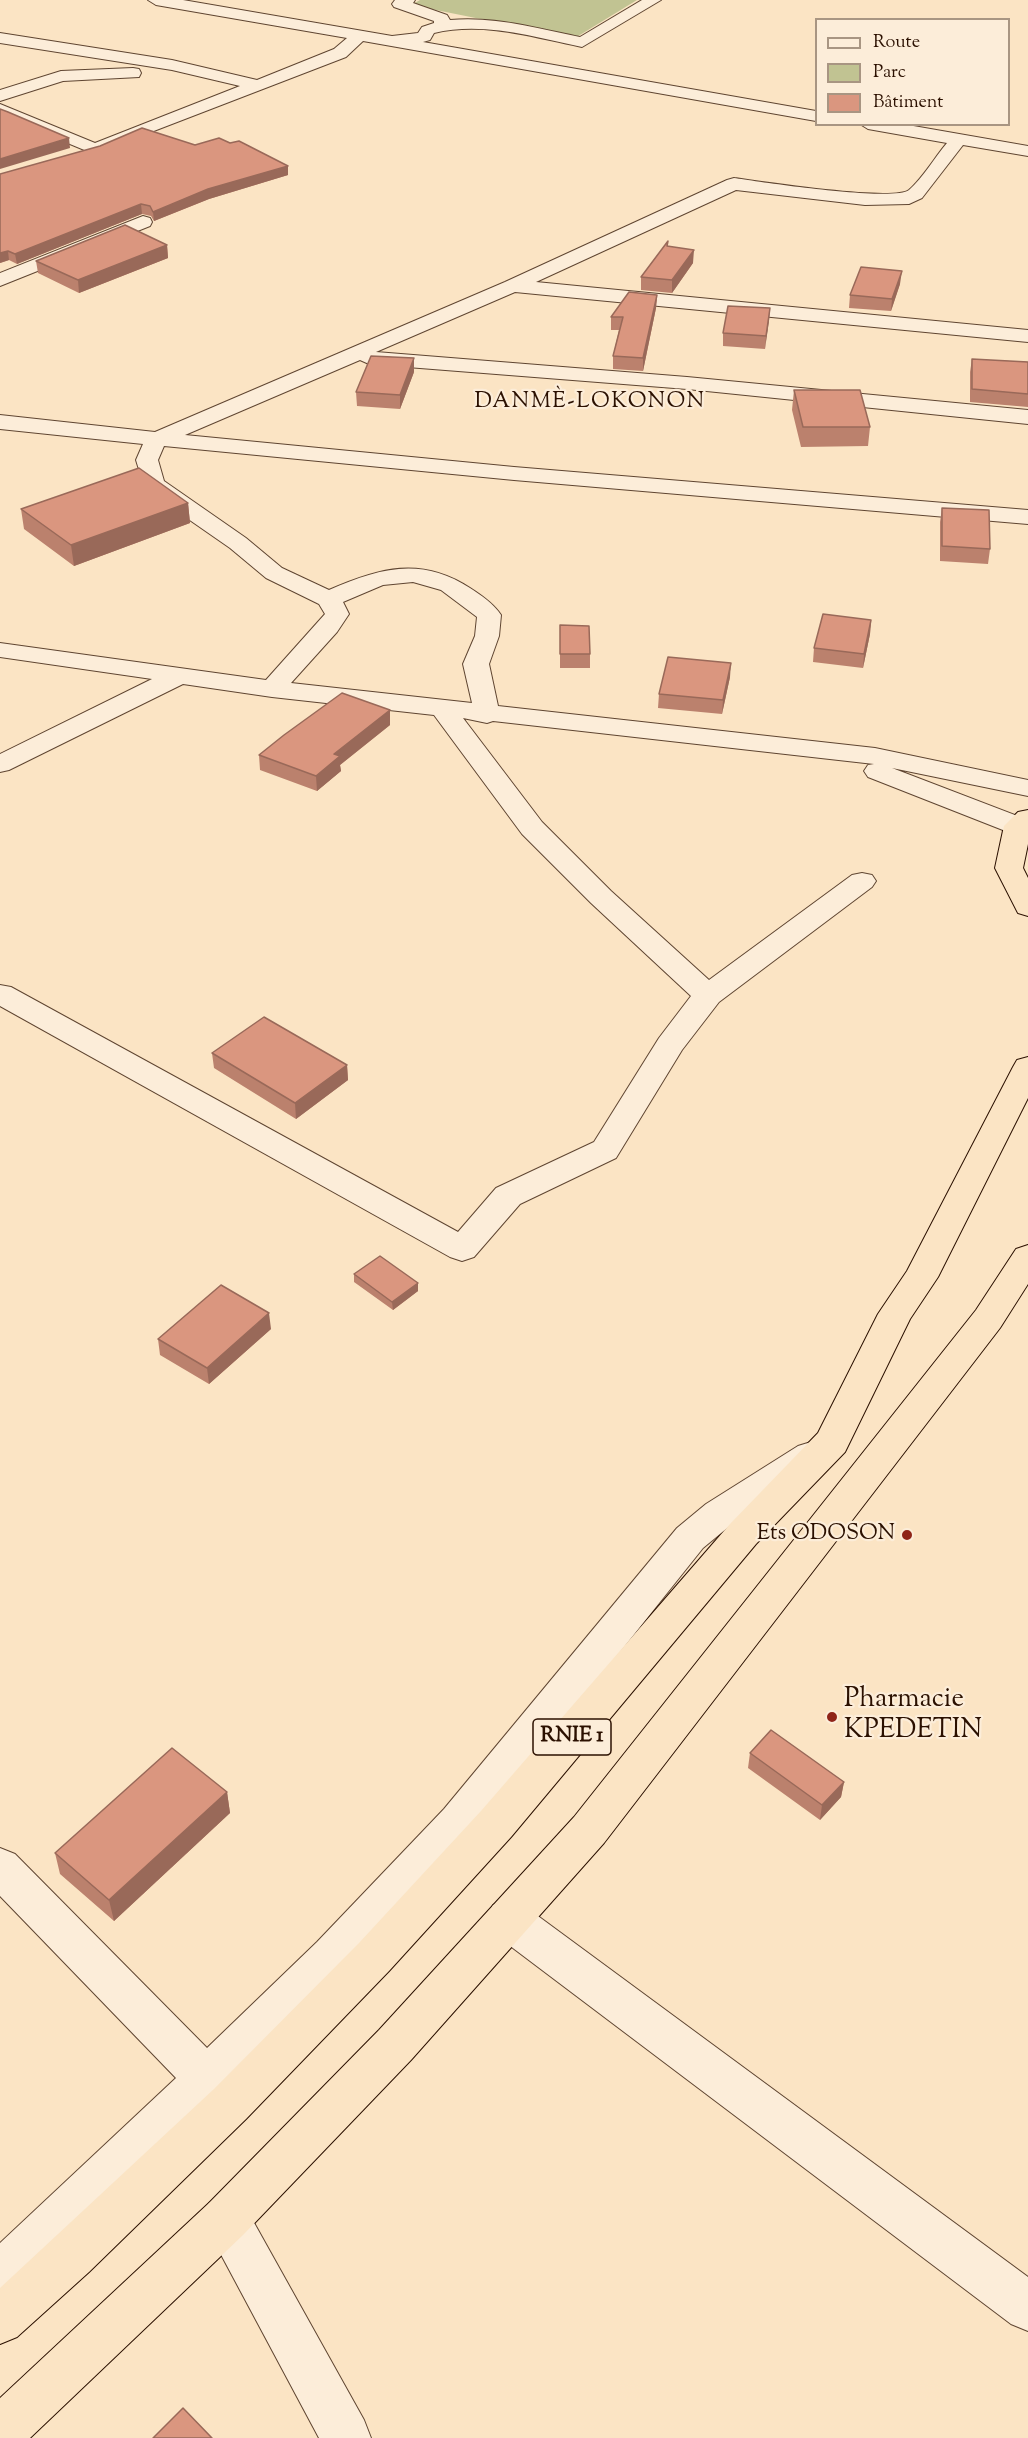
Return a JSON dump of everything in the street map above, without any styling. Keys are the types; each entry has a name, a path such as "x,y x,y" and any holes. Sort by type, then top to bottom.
{"highway":[{"path":"1023,822 1009,868 1028,907"},
{"name":"RNIE 1","path":"0,2320 72,2255 230,2104 374,1958 511,1807 743,1534 832,1442 895,1314 921,1277 1028,1067"},
{"name":"RNIE 1","path":"0,2432 226,2219 395,2045 589,1830 988,1319 1026,1266"}],"street":[{"path":"156,0 815,116"},
{"path":"407,0 400,4 441,18 443,24"},
{"path":"378,39 424,37 428,30 443,24 472,22 582,42 653,0"},
{"path":"73,155 94,149 147,126 340,53 359,36"},
{"path":"0,38 181,67 258,85"},
{"path":"0,96 61,76 111,55"},
{"path":"61,76 122,74 181,67"},
{"path":"0,109 94,149"},
{"path":"879,126 1028,152"},
{"path":"272,689 337,614 329,599 274,573 238,543 153,484 147,460 156,440 512,286 734,184 865,199 902,200 915,194 958,140"},
{"path":"0,280 143,222"},
{"path":"512,286 1028,336"},
{"path":"343,358 381,358 687,383 1028,417"},
{"path":"0,423 601,482 1028,517"},
{"path":"329,599 368,581 402,573 430,576 466,594 489,615 487,636 476,664 487,715"},
{"path":"0,650 272,689 907,762 1028,788"},
{"path":"0,764 179,676"},
{"path":"444,710 532,828 601,897 708,995"},
{"path":"846,754 888,775 1023,822"},
{"path":"0,994 462,1250 508,1196 604,1150 670,1045 708,995 862,881"},
{"path":"0,2276 207,2079 332,1956 459,1822 690,1538 719,1514 832,1442"},
{"path":"0,1867 207,2079"},
{"path":"508,1919 1028,2307"},
{"path":"226,2219 346,2438"}],"green space":[{"path":"420,0 637,0 575,38 411,5"}],"building":[{"path":"0,109 8,112 69,138 0,159"},
{"path":"142,128 195,145 219,138 230,143 239,141 288,166 208,189 153,212 150,206 141,204 15,254 8,251 0,253 0,174 100,146"},
{"path":"125,225 167,245 78,280 36,261"},
{"path":"668,241 667,246 694,250 672,280 641,277"},
{"path":"861,267 902,271 892,299 850,295"},
{"path":"629,292 657,295 643,358 613,356 623,317 611,317"},
{"path":"728,306 770,308 766,336 723,333"},
{"path":"371,356 414,358 400,395 356,392"},
{"path":"972,359 1028,362 1028,394 972,389"},
{"path":"794,390 860,390 870,427 803,427"},
{"path":"139,468 188,503 71,545 21,509"},
{"path":"942,508 989,510 990,549 942,546"},
{"path":"823,614 871,620 864,654 814,648"},
{"path":"560,625 589,626 590,654 560,654"},
{"path":"668,657 731,663 723,700 659,694"},
{"path":"342,693 390,710 334,754 340,756 316,776 259,755 284,735"},
{"path":"264,1017 347,1065 295,1103 212,1053"},
{"path":"380,1256 418,1283 392,1302 354,1274"},
{"path":"221,1285 269,1313 207,1368 158,1339"},
{"path":"771,1730 844,1782 822,1805 750,1753"},
{"path":"172,1748 227,1792 109,1900 55,1853"},
{"path":"183,2408 212,2438 153,2438"}],"place":[{"name":"Ets ODOSON","path":"907,1535"},
{"name":"Pharmacie KPEDETIN","path":"832,1717"}],"district":[{"name":"DANMÈ-LOKONON","path":"590,403"}]}
